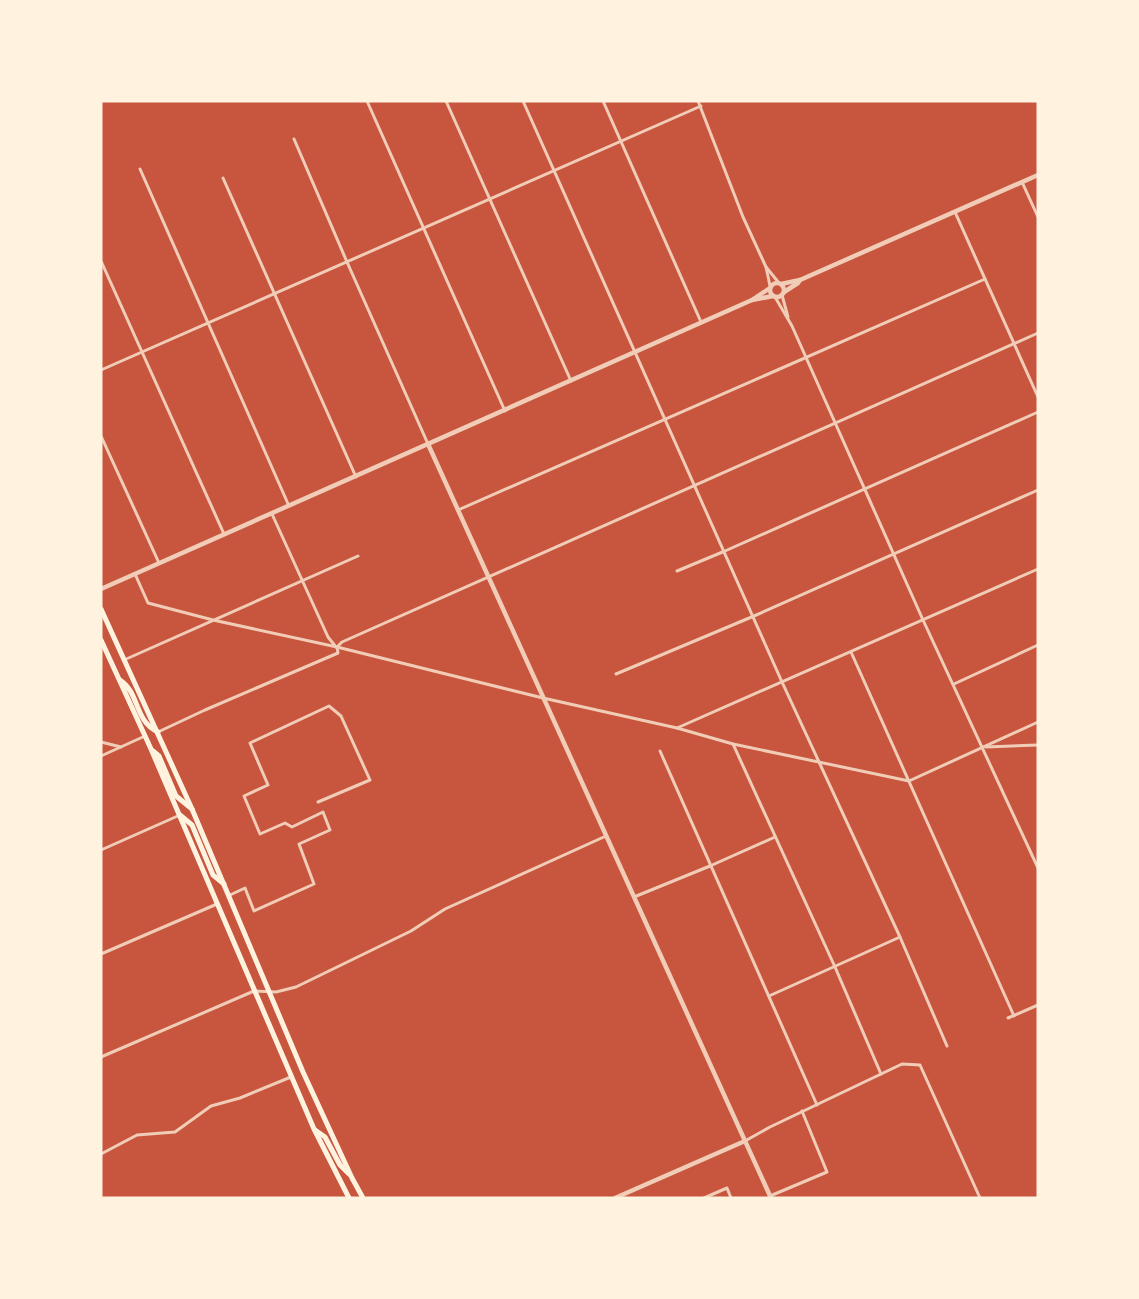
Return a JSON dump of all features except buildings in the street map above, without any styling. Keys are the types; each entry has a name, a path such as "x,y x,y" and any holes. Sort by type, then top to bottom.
{"main road":[{"path":"101,609 230,895 303,1072 363,1198"},
{"path":"101,640 180,815 314,1129 348,1198"},
{"path":"120,680 127,685 148,728 158,732"},
{"path":"151,749 159,756 176,796 192,809"},
{"path":"180,815 192,825 213,876 225,884"},
{"path":"314,1129 325,1137 340,1165 352,1178"}],"street":[{"path":"367,101 505,411"},
{"path":"446,101 572,381"},
{"path":"523,101 782,682 900,937 947,1046"},
{"path":"603,101 702,323"},
{"path":"698,101 743,217 766,267 770,293 788,317"},
{"path":"101,370 554,172 700,106"},
{"path":"294,139 346,262 428,444 771,1197 827,1172 802,1111"},
{"path":"140,169 289,506"},
{"path":"101,588 635,354 752,300 774,283 800,280 1038,175"},
{"path":"223,178 356,477"},
{"path":"1022,182 1038,217"},
{"path":"955,212 1038,397"},
{"path":"101,261 224,535"},
{"path":"766,267 784,288 783,293 788,317 923,620 1038,868"},
{"path":"458,510 985,278"},
{"path":"752,300 774,297 783,293 800,280"},
{"path":"337,647 342,642 1038,334"},
{"path":"677,571 1038,412"},
{"path":"101,436 159,563"},
{"path":"616,674 754,616 1038,490"},
{"path":"158,732 338,653 337,647 328,637 272,514"},
{"path":"124,660 358,556"},
{"path":"677,728 1038,569"},
{"path":"135,574 148,603 543,698 677,728 733,744 909,781 1038,722"},
{"path":"954,684 1038,646"},
{"path":"850,652 1014,1016"},
{"path":"230,895 245,888 254,911 314,884 299,844 330,830 323,812 292,827 285,823 260,834 244,796 268,785 250,743 329,706 341,716 370,780 318,802"},
{"path":"101,756 145,736"},
{"path":"101,742 122,747"},
{"path":"733,744 835,967 881,1074"},
{"path":"983,747 1038,745"},
{"path":"660,751 817,1104"},
{"path":"101,850 180,815"},
{"path":"101,1057 254,991 270,993 296,987 411,931 445,909 606,836"},
{"path":"634,898 775,837"},
{"path":"101,954 217,904"},
{"path":"769,996 900,937"},
{"path":"1008,1018 1038,1005"},
{"path":"615,1198 745,1141 802,1111 902,1064 920,1065 924,1070 980,1198"},
{"path":"101,1154 137,1135 175,1132 211,1106 240,1098 291,1077"},
{"path":"704,1198 727,1188 732,1198"}]}
